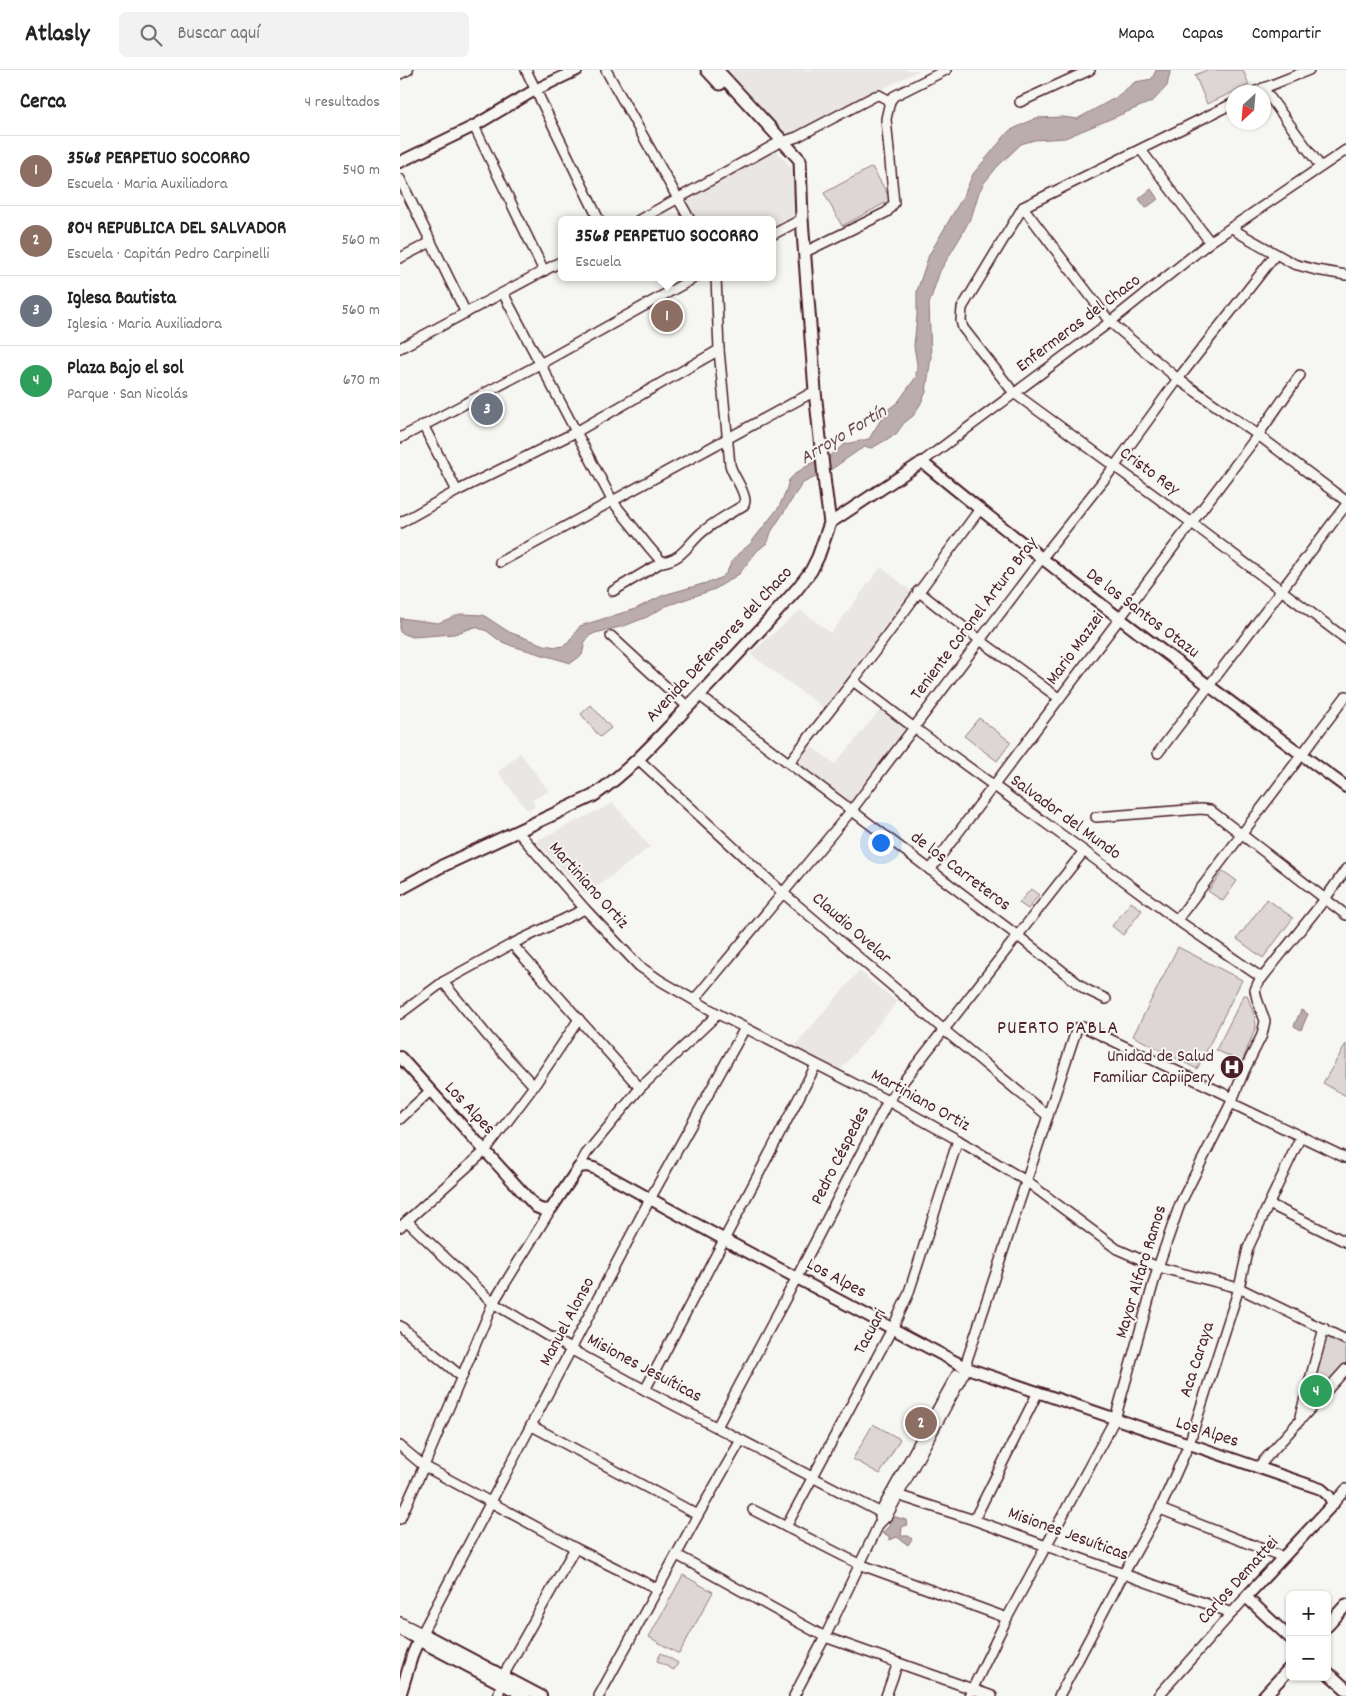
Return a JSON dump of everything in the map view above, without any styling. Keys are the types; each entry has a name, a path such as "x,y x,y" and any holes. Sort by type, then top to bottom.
{"main road":[{"path":"707,70 780,143"},
{"path":"717,70 780,143 794,166 801,183"},
{"name":"Avenida Defensores del Chaco","path":"400,890 440,867 593,796 612,783 700,696 786,602 811,571 824,542 830,522 814,391 802,219 800,160 780,143"},
{"path":"1331,1622 1346,1605"},
{"path":"1264,1696 1286,1672"},
{"path":"1331,1676 1346,1689"}],"street":[{"path":"400,74 408,70"},
{"path":"526,70 597,216"},
{"path":"400,162 474,126 535,90 577,70"},
{"path":"606,70 688,216"},
{"path":"805,252 888,212 894,203 886,119 890,101 894,96 946,70"},
{"path":"1020,102 1090,70"},
{"path":"1270,85 1308,70"},
{"path":"646,216 780,143 797,137 875,96 879,95 890,101"},
{"path":"1271,106 1320,166"},
{"path":"1226,107 1023,207 1110,322 1178,379 1258,435 1346,501"},
{"path":"474,126 544,271"},
{"path":"1141,150 1210,242"},
{"name":"Enfermeras del Chaco","path":"830,522 922,462 1110,322 1210,242 1346,150"},
{"path":"400,179 466,312"},
{"name":"Cristo Rey","path":"1023,207 962,308 960,321 963,328 1014,393 1192,523 1346,639"},
{"path":"776,234 802,219"},
{"path":"1232,227 1294,264 1346,275"},
{"path":"400,258 431,242"},
{"name":"Teniente Coronel Arturo Bray","path":"694,1000 851,811 1042,558 1114,467 1178,379 1276,254"},
{"path":"400,348 558,264"},
{"path":"400,438 540,364 689,281"},
{"path":"613,591 683,552 700,534 744,505 745,501 742,490 732,471 719,350 716,281"},
{"path":"503,293 613,502 662,562"},
{"path":"400,523 457,491 576,432 719,350"},
{"name":"Mario Mazzei","path":"930,870 1258,435 1300,375"},
{"path":"500,562 814,391"},
{"path":"423,425 457,491"},
{"name":"De los Santos Otazu","path":"922,462 1120,618 1346,787"},
{"path":"1158,753 1346,506"},
{"path":"789,763 853,681 980,509"},
{"path":"918,591 1060,699"},
{"path":"612,636 688,707"},
{"name":"Salvador del Mundo","path":"853,681 1177,920 1262,978"},
{"name":"de los Carreteros","path":"700,696 1018,936 1085,989 1106,999"},
{"path":"1177,920 1346,696"},
{"name":"Claudio Ovelar","path":"638,759 783,893 1048,1116"},
{"path":"1096,817 1210,810 1346,915"},
{"name":"Martiniano Ortiz","path":"518,832 585,909 639,966 661,981 718,1014 888,1101 958,1140 1026,1181 1117,1249 1158,1267 1239,1288 1346,1340"},
{"name":"Pedro Céspedes","path":"716,1427 797,1277 888,1101 1084,851"},
{"name":"Mayor Alfaro Ramos","path":"971,1693 1007,1618 1115,1419 1158,1267 1180,1204 1262,1035 1265,1021 1255,990 1262,978 1346,869"},
{"path":"400,1014 443,982 512,944 585,909"},
{"path":"512,944 640,1088"},
{"path":"443,982 490,1039 534,1086"},
{"path":"400,1519 493,1304 551,1209 586,1154 640,1088 718,1014"},
{"path":"403,1224 486,1151 534,1086 579,1019"},
{"path":"794,1696 825,1638 883,1514 966,1364 1077,1028 1084,1027 1346,1158"},
{"name":"Manuel Alonso","path":"420,1637 650,1199 746,1028"},
{"name":"Los Alpes","path":"400,1057 536,1207 543,1210 551,1209"},
{"path":"645,1390 816,1064"},
{"path":"400,1118 430,1091"},
{"name":"Aca Caraya","path":"1060,1696 1124,1573 1160,1509 1189,1444 1239,1288 1248,1248 1301,1136"},
{"name":"Tacuari","path":"786,1527 811,1476 908,1295 958,1140"},
{"name":"Los Alpes","path":"579,1167 594,1168 724,1240 966,1364 1038,1392 1321,1489 1329,1496 1333,1504"},
{"path":"1269,1204 1346,1242"},
{"name":"Misiones Jesuíticas","path":"403,1224 493,1304 645,1390 883,1514"},
{"path":"400,1328 462,1376"},
{"path":"1299,1419 1324,1328"},
{"path":"1258,1467 1299,1419 1346,1369"},
{"path":"974,1520 1038,1392"},
{"path":"532,1426 698,1515"},
{"path":"598,1696 741,1440"},
{"path":"400,1446 424,1466 490,1503 658,1589"},
{"name":"Carlos Demattei","path":"1158,1696 1346,1489"},
{"name":"Misiones Jesuíticas","path":"895,1494 974,1520 1232,1613"},
{"path":"1160,1509 1283,1557"},
{"path":"753,1510 860,1564 1007,1618"},
{"path":"498,1696 502,1680 575,1548"},
{"path":"677,1555 825,1638 898,1663 971,1693 992,1696"},
{"path":"1246,1597 1288,1636"},
{"path":"400,1622 420,1637"},
{"path":"400,1630 420,1637 502,1680 541,1696"},
{"path":"400,1694 420,1637"},
{"path":"886,1696 898,1663"},
{"path":"502,1680 525,1696"}],"shaded area":[{"path":"725,70 920,70 785,138"},
{"path":"1156,70 1170,70 1170,72 1167,86 1153,101 1065,138 1034,140 1021,144 997,167 979,192 972,215 940,271 929,304 931,357 926,392 921,403 913,416 904,423 896,434 872,448 865,447 859,450 829,471 828,457 845,444 869,439 886,411 898,402 916,377 917,364 914,346 917,291 929,255 964,195 973,174 1009,131 1036,118 1063,117 1077,119 1115,98 1135,82 1152,79"},
{"path":"1207,70 1243,70 1249,85 1226,85 1226,95 1207,104 1195,75"},
{"path":"772,152 777,152 792,168 796,217 776,229 776,216 693,216 685,198 723,175 725,180 725,178"},
{"path":"872,167 891,200 842,226 824,193"},
{"path":"1151,189 1158,199 1146,208 1139,199"},
{"path":"815,461 818,476 803,483 771,532 768,542 757,551 739,574 715,589 666,606 647,617 624,626 589,636 585,642 582,655 571,663 512,646 500,641 487,631 475,627 454,634 412,637 400,632 400,618 438,623 461,614 483,615 509,632 544,645 563,646 568,643 580,626 635,609 664,595 722,577 727,572 732,561 750,544 779,507 789,480 796,473"},
{"path":"881,567 912,592 824,708 750,654 800,610 831,633"},
{"path":"591,705 611,728 600,737 581,714"},
{"path":"881,709 907,730 849,805 794,765 809,745 835,764"},
{"path":"979,718 1011,742 997,761 964,736"},
{"path":"520,753 549,791 532,800 535,806 527,810 498,772"},
{"path":"613,803 650,847 586,895 536,841"},
{"path":"1223,871 1237,881 1223,901 1208,891"},
{"path":"1031,889 1039,895 1028,909 1019,903"},
{"path":"1267,899 1293,918 1263,958 1237,939"},
{"path":"1131,902 1142,910 1123,935 1112,926"},
{"path":"1178,947 1242,980 1197,1069 1133,1036"},
{"path":"859,971 897,1002 837,1074 793,1048"},
{"path":"1244,995 1247,995 1255,1017 1256,1027 1242,1062 1216,1050"},
{"path":"1301,1010 1308,1014 1301,1030 1294,1026"},
{"path":"1346,1044 1346,1096 1323,1083"},
{"path":"1325,1330 1346,1341 1346,1367 1301,1415"},
{"path":"873,1424 900,1439 880,1474 853,1459"},
{"path":"886,1514 906,1520 907,1525 902,1527 901,1536 909,1536 912,1539 908,1545 897,1537 889,1540 889,1536 882,1533 890,1525"},
{"path":"683,1575 713,1592 679,1654 649,1637"},
{"path":"661,1653 678,1663 674,1670 657,1661"}],"place":[{"name":"3568 PERPETUO SOCORRO","path":"667,316"},
{"name":"Iglesa Bautista","path":"487,409"},
{"name":"Unidad de Salud Familiar Capiipery","path":"1232,1067"},
{"name":"Plaza Bajo el sol","path":"1316,1391"},
{"name":"804 REPUBLICA DEL SALVADOR","path":"921,1423"}],"district":[{"name":"PUERTO PABLA","path":"1058,1029"}],"water label":[{"name":"Arroyo Fortín","path":"844,436"}]}
